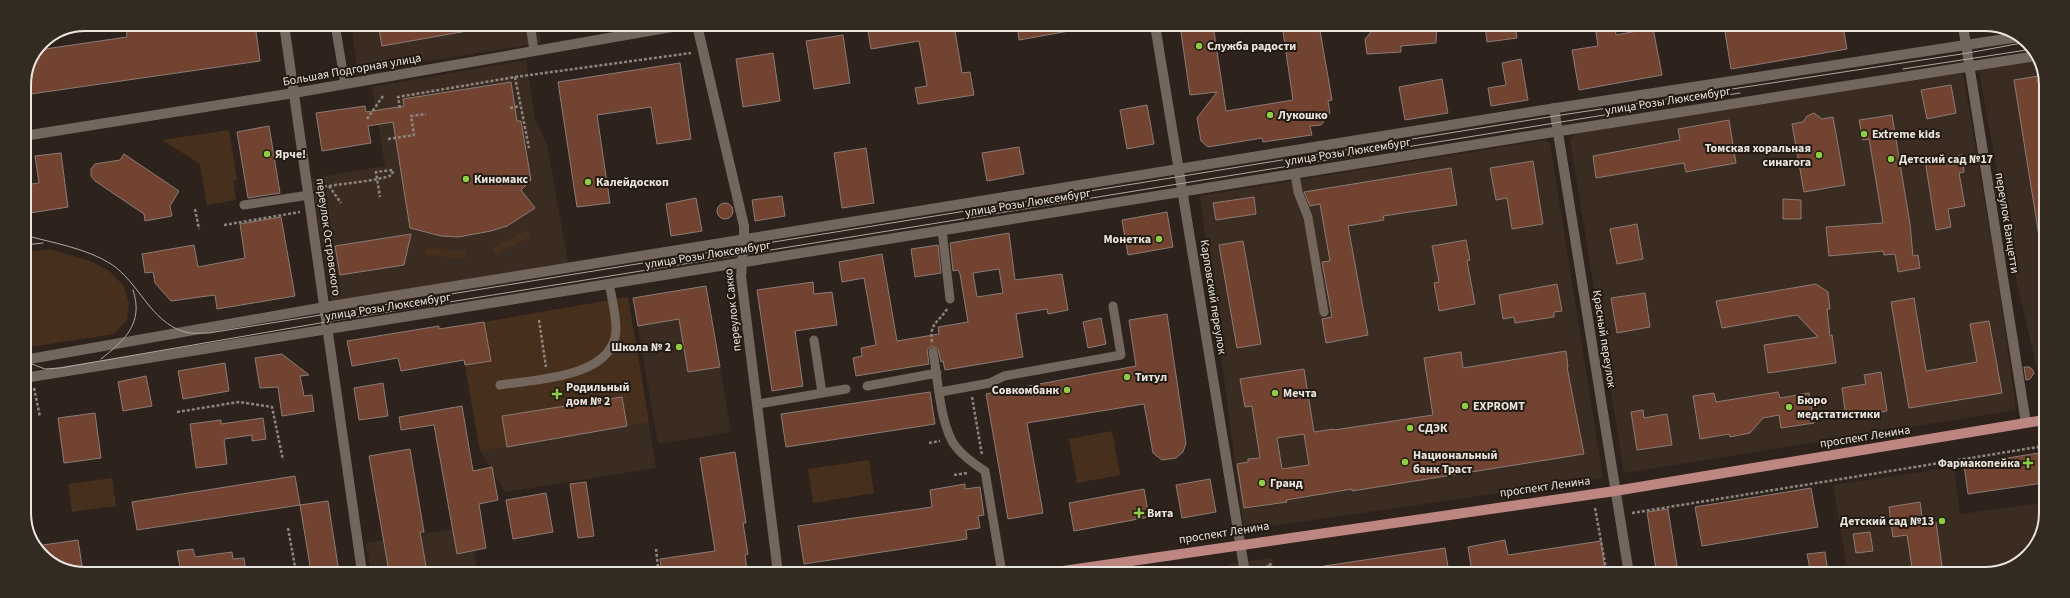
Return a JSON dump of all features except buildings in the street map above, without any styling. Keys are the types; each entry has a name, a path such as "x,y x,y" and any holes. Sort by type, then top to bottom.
{"main road":[{"name":"переулок Островского","path":"285,31 361,567"},
{"name":"Большая Подгорная улица","path":"31,135 294,93 649,31"},
{"name":"переулок Сакко","path":"699,31 744,226 741,263 777,567"},
{"name":"Карповский переулок","path":"1156,31 1244,567"},
{"name":"переулок Ванцетти","path":"1964,31 2026,423"},
{"name":"улица Розы Люксембург","path":"31,359 325,307 744,239 1554,108 2011,38"},
{"name":"улица Розы Люксембург","path":"31,378 1557,131 1970,68 2031,57"},
{"name":"Красный переулок","path":"1554,108 1628,567"},
{"name":"проспект Ленина","path":"1089,567 1615,491 2039,421"}],"lane":[{"path":"336,31 345,84"},
{"path":"531,31 534,51"},
{"path":"1295,174 1298,192 1308,217 1324,312"},
{"path":"244,206 308,192"},
{"path":"942,230 950,299"},
{"path":"500,385 579,372 596,364 608,352 614,342 616,329 609,284"},
{"path":"940,392 990,383 1004,376 1121,356 1113,306"},
{"path":"814,340 822,393"},
{"path":"933,352 946,427 950,439 968,459 984,470 1001,567"},
{"path":"867,386 937,373"},
{"path":"758,404 846,389"}],"path":[{"path":"400,108 398,97 515,77 704,52"},
{"path":"515,77 530,148"},
{"path":"367,119 383,96"},
{"path":"510,108 520,106"},
{"path":"388,139 414,135 411,116 426,114"},
{"path":"308,192 329,186 340,184 383,177 392,175 393,170 376,172 380,197"},
{"path":"329,186 341,203"},
{"path":"195,209 199,229"},
{"path":"224,225 311,211"},
{"path":"933,352 931,334 934,322 947,310 950,299"},
{"path":"539,320 548,377"},
{"path":"970,387 984,470"},
{"path":"31,388 40,416"},
{"path":"177,412 239,402 272,407 283,460"},
{"path":"1632,513 2039,447"},
{"path":"1595,508 1606,567"},
{"path":"288,528 295,567"},
{"path":"656,549 658,567"},
{"path":"1268,567 1268,565 1273,564"}],"shaded area":[{"path":"352,31 539,31 541,43 358,72"},
{"path":"526,60 535,119 547,144 568,262 331,302 311,178 385,166 372,87"},
{"path":"2034,62 2038,74 2039,377 2017,284 1979,71"},
{"path":"1963,73 1999,286 2016,410 1624,473 1570,140 1575,134"},
{"path":"229,130 237,180 233,181 236,200 207,205 200,164 162,140"},
{"path":"1545,140 1550,143 1603,478 1244,530 1200,196"},
{"path":"528,230 531,237 495,254 492,248"},
{"path":"426,248 466,251 466,259 426,255"},
{"path":"50,249 90,261 108,270 124,286 129,303 127,320 114,334 31,347 31,251"},
{"name":"Школа № 2","path":"706,286 731,432 658,444 633,298"},
{"name":"Родильный дом № 2","path":"628,297 656,468 505,492 480,451 465,365 491,361 484,322"},
{"name":"Родильный дом № 2","path":"628,297 649,422 480,451 465,365 491,361 484,322"},
{"path":"1112,431 1120,475 1077,483 1069,439"},
{"path":"869,460 874,493 813,503 808,469"},
{"name":"Детский сад №13","path":"1954,467 1960,514 2039,504 2039,520 2033,537 2026,549 2012,560 1996,566 1847,567 1833,485"},
{"path":"112,478 116,506 72,512 68,484"},
{"path":"470,526 476,567 370,567 366,543"},
{"path":"1272,558 1273,567 1229,567 1228,564"}],"tram line":[{"path":"31,237 69,246 101,258 121,272 154,311 173,327 188,333 209,333 1555,116 1968,53 2020,43"},
{"path":"1903,69 2026,50"},
{"path":"31,364 45,369 60,368 326,322 1740,93"},
{"path":"31,244 43,243"},
{"path":"101,359 118,345 130,330 136,312 136,302 133,290"}],"place":[{"name":"Служба радости","path":"1199,46"},
{"name":"Лукошко","path":"1270,115"},
{"name":"Extreme kids","path":"1864,134"},
{"name":"Ярче!","path":"267,154"},
{"name":"Томская хоральная синагога","path":"1819,155"},
{"name":"Детский сад №17","path":"1891,159"},
{"name":"Киномакс","path":"466,179"},
{"name":"Калейдоскоп","path":"588,182"},
{"name":"Монетка","path":"1159,239"},
{"name":"Школа № 2","path":"679,347"},
{"name":"Титул","path":"1127,377"},
{"name":"Совкомбанк","path":"1067,390"},
{"name":"Мечта","path":"1275,393"},
{"name":"Родильный дом № 2","path":"557,394"},
{"name":"EXPROMT","path":"1465,406"},
{"name":"Бюро медстатистики","path":"1789,407"},
{"name":"СДЭК","path":"1410,428"},
{"name":"Национальный банк Траст","path":"1405,462"},
{"name":"Фармакопейка","path":"2028,463"},
{"name":"Гранд","path":"1262,483"},
{"name":"Вита","path":"1139,513"},
{"name":"Детский сад №13","path":"1942,521"}]}
